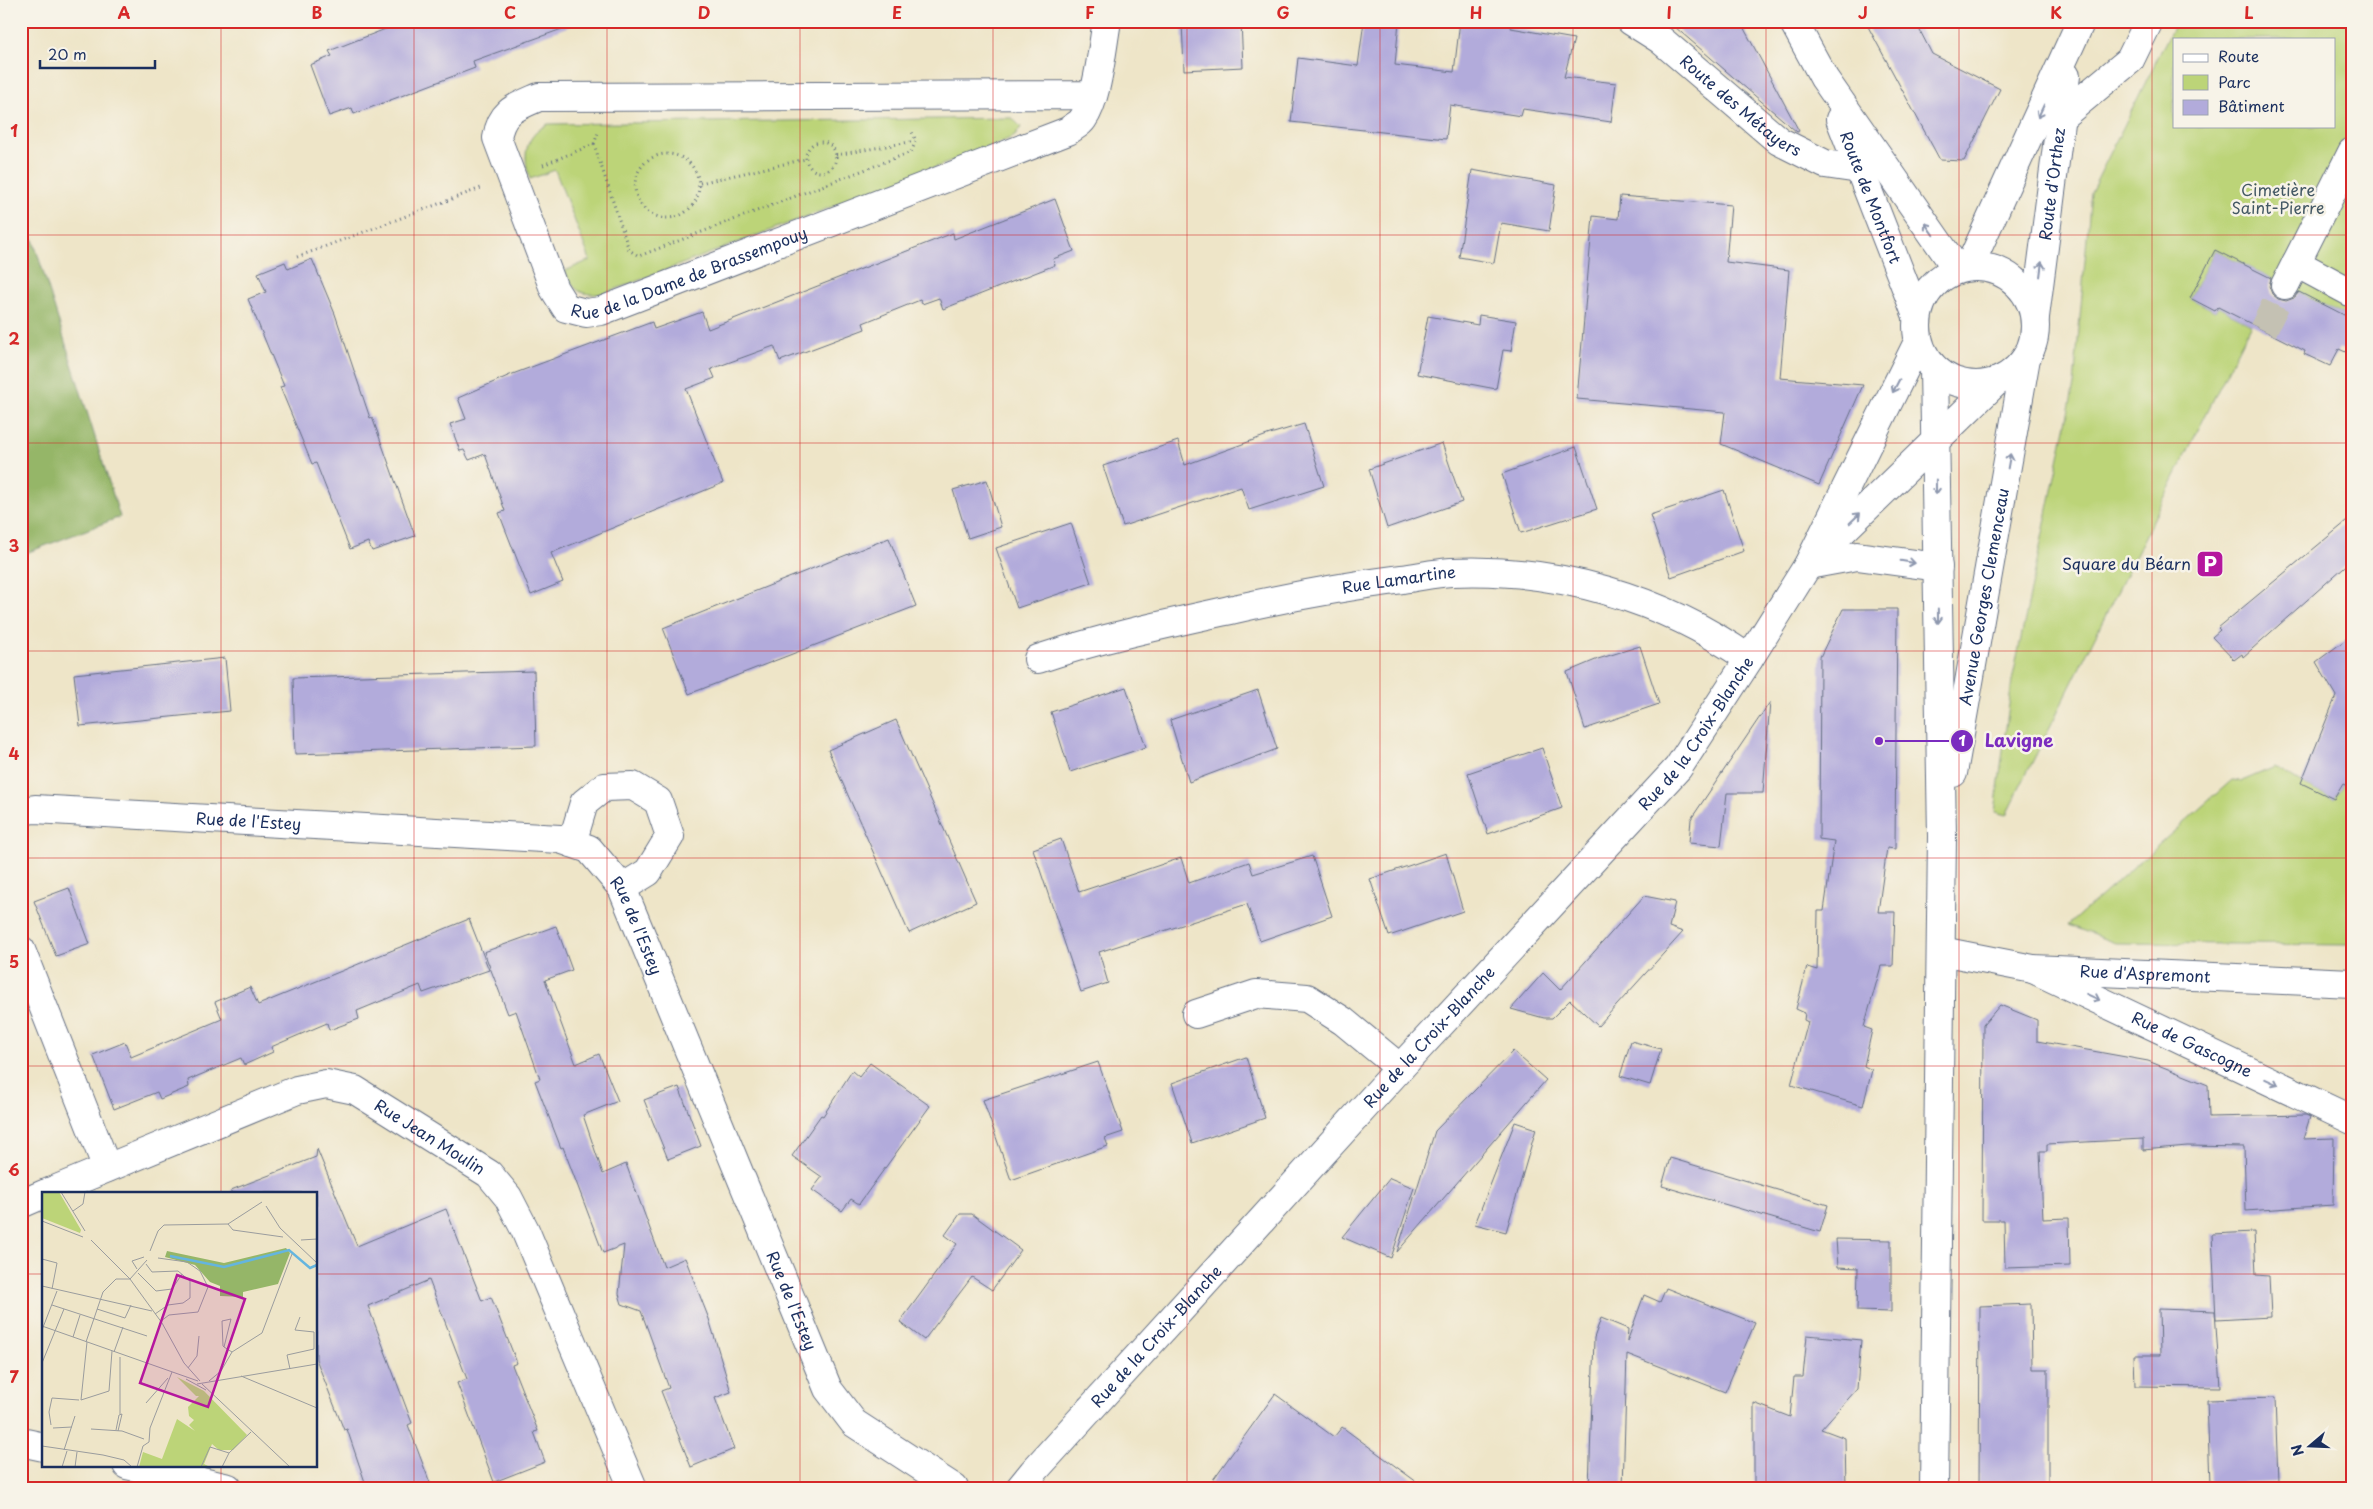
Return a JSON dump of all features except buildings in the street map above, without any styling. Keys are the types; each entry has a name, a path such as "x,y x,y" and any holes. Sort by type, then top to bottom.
{"main road":[{"name":"Rue de la Dame de Brassempouy","path":"1093,95 539,97 505,115 499,125 497,138 554,289 566,308 586,313 601,311 1068,131 1082,121 1090,108 1093,95 1107,21"},
{"name":"Route des Métayers","path":"1631,21 1661,40 1779,141 1825,164 1859,168"},
{"name":"Route de Montfort","path":"1793,21 1824,78 1918,329"},
{"name":"Route d'Orthez","path":"1963,268 2069,51 2081,21"},
{"path":"2060,118 2130,60 2149,21"},
{"name":"Route d'Orthez","path":"2035,317 2069,51"},
{"name":"Route de Montfort","path":"1824,78 1963,268"},
{"path":"2352,152 2290,274 2352,293"},
{"path":"1963,268 1994,269 2009,276 2026,294 2035,317 2033,345 2026,358 2013,373 1996,382 1967,385 1945,377 1934,368 1918,329 1926,292 1940,278 1963,268"},
{"name":"Rue de la Croix-Blanche","path":"1020,1488 1400,1068 1678,768 1808,564 1918,329"},
{"name":"Avenue Georges Clemenceau","path":"1942,836 2026,358"},
{"name":"Avenue Georges Clemenceau","path":"1934,368 1942,836 1934,1488"},
{"name":"Rue de la Croix-Blanche","path":"1808,564 1996,382"},
{"path":"1808,564 1857,556 1938,567"},
{"name":"Rue Lamartine","path":"1038,659 1092,641 1285,598 1366,583 1450,572 1510,572 1588,584 1665,611 1727,644 1749,659"},
{"path":"572,843 584,803 604,788 633,786 658,801 670,836 648,872 622,888"},
{"name":"Rue de l'Estey","path":"21,811 35,809 75,811 560,839 589,849 622,888 828,1389 854,1423 954,1488"},
{"path":"21,950 107,1168"},
{"name":"Rue d'Aspremont","path":"1941,951 2034,969 2352,983"},
{"name":"Rue de Gascogne","path":"2034,969 2352,1120"},
{"path":"1196,1014 1256,994 1307,998 1344,1021 1400,1068"},
{"name":"Rue Jean Moulin","path":"49,1192 297,1090 326,1084 355,1090 489,1174 508,1197 525,1230 633,1488"},
{"path":"21,1204 42,1195"},
{"path":"21,1442 42,1447"},
{"path":"131,1466 228,1488"}],"path":[{"path":"608,133 598,133 594,144 629,250 639,256 911,152 916,141 912,132 903,129"},
{"path":"836,155 916,141"},
{"path":"821,142 831,146 836,155 832,168 823,172 810,168 806,159 806,154 811,145 821,142"},
{"path":"297,257 594,144"},
{"path":"664,154 684,158 697,173 700,183 699,194 694,205 686,213 676,218 665,219 654,216 638,201 635,190 635,180 646,162 664,154"},
{"path":"700,183 806,159"}],"green space":[{"name":"Cimetière Saint-Pierre","path":"2176,21 2352,21 2352,319 2215,250 2190,298 2215,311 2218,307 2251,324 2006,815 1995,812 2012,681 2074,385 2091,192"},
{"path":"1012,118 1021,127 1015,136 997,144 603,294 583,293 575,288 568,278 565,271 590,260 555,170 530,179 526,162 527,147 530,140 534,134 548,124"},
{"path":"21,201 120,517 21,555"},
{"path":"2275,767 2301,783 2334,799 2343,784 2352,788 2352,945 2115,943 2068,925 2232,780 2242,781"}],"tunnel":[{"path":"2263,330 2285,285"}],"place":[{"name":"Square du Béarn","path":"2210,564"},
{"name":"Lavigne","path":"1879,741"}]}
